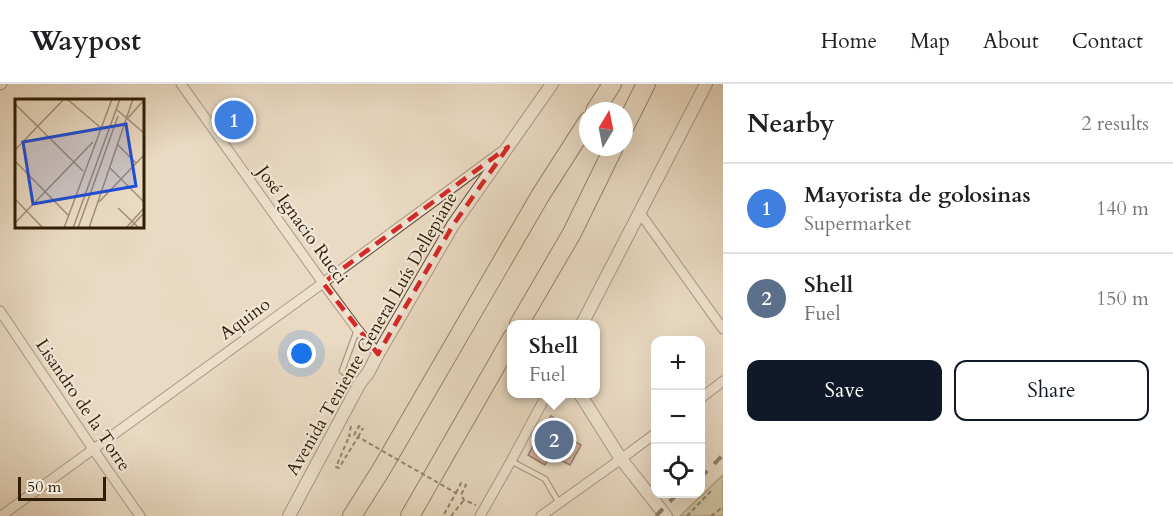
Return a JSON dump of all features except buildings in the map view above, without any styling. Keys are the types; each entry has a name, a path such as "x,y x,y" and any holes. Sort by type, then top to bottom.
{"highway":[{"path":"601,102 612,84"},
{"path":"633,110 646,84"},
{"path":"351,516 381,470 540,196 579,136"},
{"path":"521,320 572,232 610,156"},
{"path":"410,516 507,347"}],"street":[{"name":"José Ignacio Rucci","path":"181,84 323,283 378,354"},
{"name":"Avenida Teniente General Luís Dellepiane","path":"289,516 360,383 368,373 453,225 552,84"},
{"path":"584,320 705,84"},
{"name":"Aquino","path":"1,516 508,147"},
{"path":"640,213 723,329"},
{"name":"Lisandro de la Torre","path":"0,311 140,516"},
{"path":"705,395 723,381"},
{"path":"482,514 544,398"},
{"path":"583,398 621,459 666,516"},
{"path":"541,516 651,437"}],"lane":[{"path":"357,329 342,371 360,383"},
{"path":"511,461 545,479 559,503"}],"path":[{"path":"349,438 336,467 339,468 363,428 359,426 354,435"},
{"path":"358,436 456,491"},
{"path":"443,516 461,483 466,485 461,495 463,501 482,514"},
{"path":"687,516 711,491"},
{"path":"450,516 463,501"},
{"path":"712,515 723,507"}],"highlighted area":[{"path":"508,147 453,225 378,354 323,283"}],"shaded area":[{"path":"723,475 723,516 680,516 699,498 705,498 705,492"}],"railway":[{"path":"705,473 723,455"},
{"path":"656,516 673,498"}],"place":[{"name":"Mayorista de golosinas","path":"234,120"},
{"name":"Shell","path":"554,440"}]}
